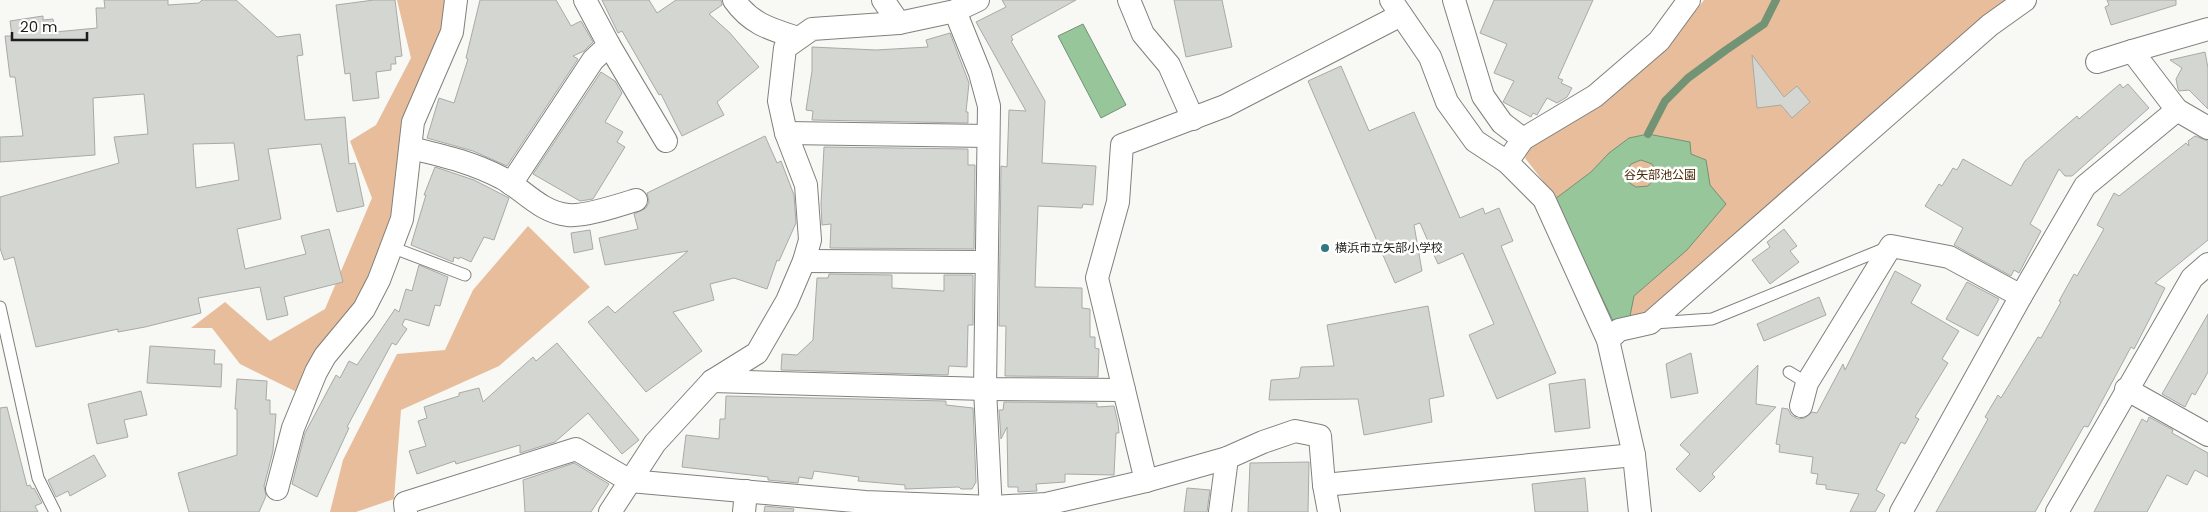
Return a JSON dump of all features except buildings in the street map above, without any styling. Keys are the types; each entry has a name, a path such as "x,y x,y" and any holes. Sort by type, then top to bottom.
{"street":[{"path":"277,489 293,428 316,372 325,356 364,309 379,280 402,219 413,122 452,32 456,0"},
{"path":"585,0 609,45 666,141"},
{"path":"734,0 745,15 769,29 798,38"},
{"path":"883,0 899,22"},
{"path":"610,512 655,443 712,381 757,353 787,301 804,261 810,240 806,185 786,133 779,101 785,48 812,29 899,22 955,10 977,0"},
{"path":"1129,0 1143,34 1170,65 1193,119"},
{"path":"1454,0 1483,96 1502,123 1523,139"},
{"path":"1507,162 1523,139 1595,96 1659,41 1689,0"},
{"path":"1608,340 1619,330 1650,323 1990,25 2025,0"},
{"path":"1146,481 1097,278 1118,202 1122,145 1226,106 1396,7 1430,57 1448,102 1475,141 1507,162 1544,199 1608,340 1634,456 1640,512"},
{"path":"955,10 980,73 989,106 984,390 992,510"},
{"path":"2097,62 2208,29"},
{"path":"511,184 593,60 609,45"},
{"path":"2132,52 2177,110 2208,128"},
{"path":"1901,512 2021,296 2085,186 2177,110"},
{"path":"786,133 988,136"},
{"path":"411,148 462,160 511,184 536,204 569,215 608,209 636,200"},
{"path":"1801,406 1798,377 1891,246 1949,256 2021,296"},
{"path":"804,261 986,262"},
{"path":"2064,510 2126,389 2203,276"},
{"path":"712,381 984,390 1124,390"},
{"path":"2126,389 2208,435"},
{"path":"406,512 405,503 576,449 630,481 745,502 992,510 1046,504 1105,502 1146,481 1227,458 1295,430 1320,436 1324,485 1329,512"},
{"path":"1324,485 1634,456"},
{"path":"1220,512 1227,458"}],"lane":[{"path":"1650,323 1712,319 1891,246"},
{"path":"391,247 465,275"},
{"path":"1,311 38,478 56,512"}],"green space":[{"path":"397,0 450,0 394,217 359,310 305,396 240,364 212,328 191,328 225,302 270,341 325,309 372,198 350,141 376,125 411,58"},
{"name":"谷矢部池公園","path":"1704,0 2012,0 1647,318 1614,323 1553,194 1525,158 1528,150 1664,50"},
{"path":"528,226 590,287 499,366 401,410 394,499 356,512 330,512 343,460 397,354 445,350 473,290"}],"shaded area":[{"path":"1083,24 1126,105 1101,118 1058,36"},
{"path":"1648,134 1690,142 1691,154 1706,160 1710,185 1726,204 1687,250 1634,296 1629,321 1614,323 1555,199 1591,172 1609,153 1629,138","holes":["1641,160 1652,164 1654,176 1648,186 1636,187 1628,182 1626,171 1631,164"]}],"waterway":[{"path":"1648,134 1665,101 1688,78 1764,24 1776,0"}],"place":[{"name":"横浜市立矢部小学校","path":"1325,248"}]}
